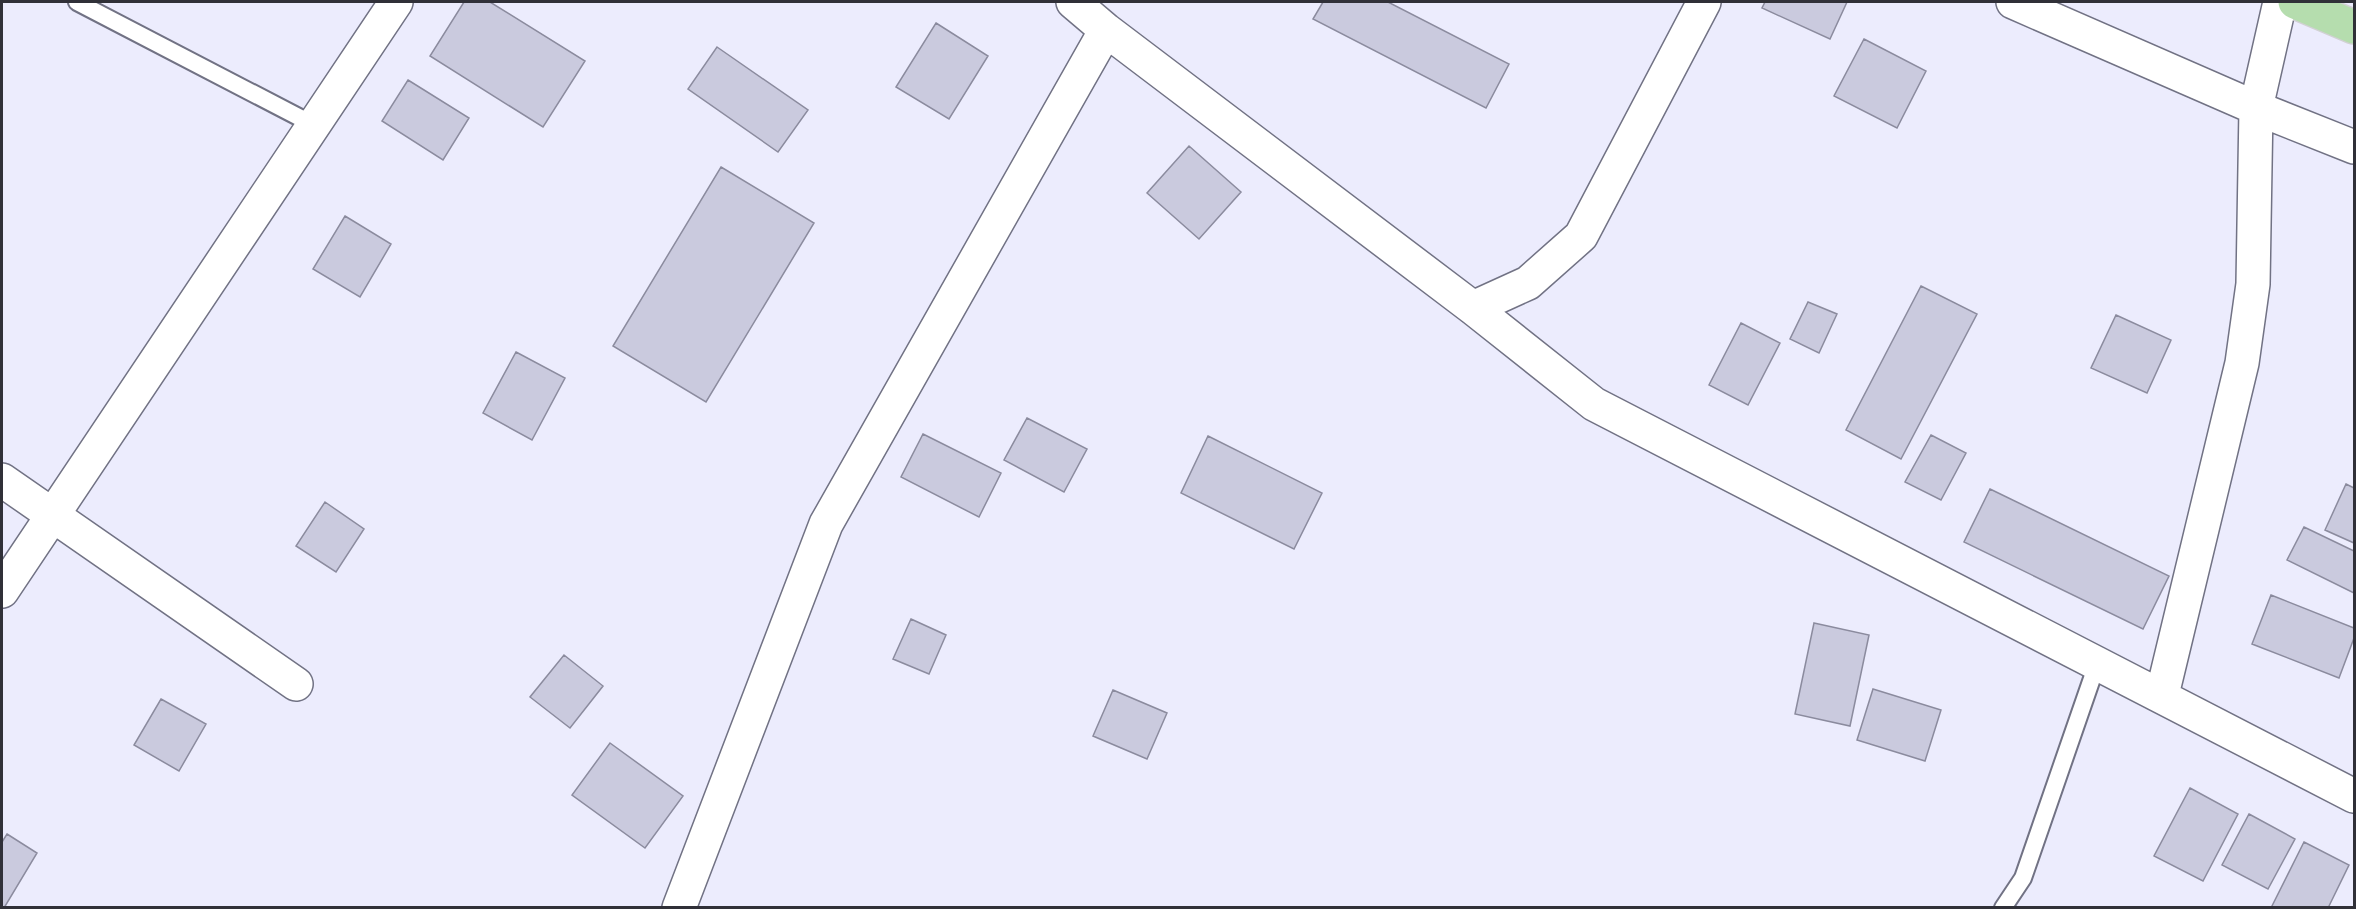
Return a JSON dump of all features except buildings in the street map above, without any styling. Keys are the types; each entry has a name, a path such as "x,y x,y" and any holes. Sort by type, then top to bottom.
{"main road":[{"path":"2295,2 2355,27"}],"street":[{"path":"2,591 396,2"},
{"path":"1073,2 1106,30 1473,308 1594,404 2355,796"},
{"path":"1473,308 1528,283 1581,236 1704,2"},
{"path":"2013,2 2256,108 2355,147"},
{"path":"2162,695 2242,363 2253,284 2256,108 2280,2"},
{"path":"679,908 826,524 1106,30"},
{"path":"2,480 296,684"}],"lane":[{"path":"77,2 314,125"},
{"path":"2003,908 2023,878 2097,664"}]}
